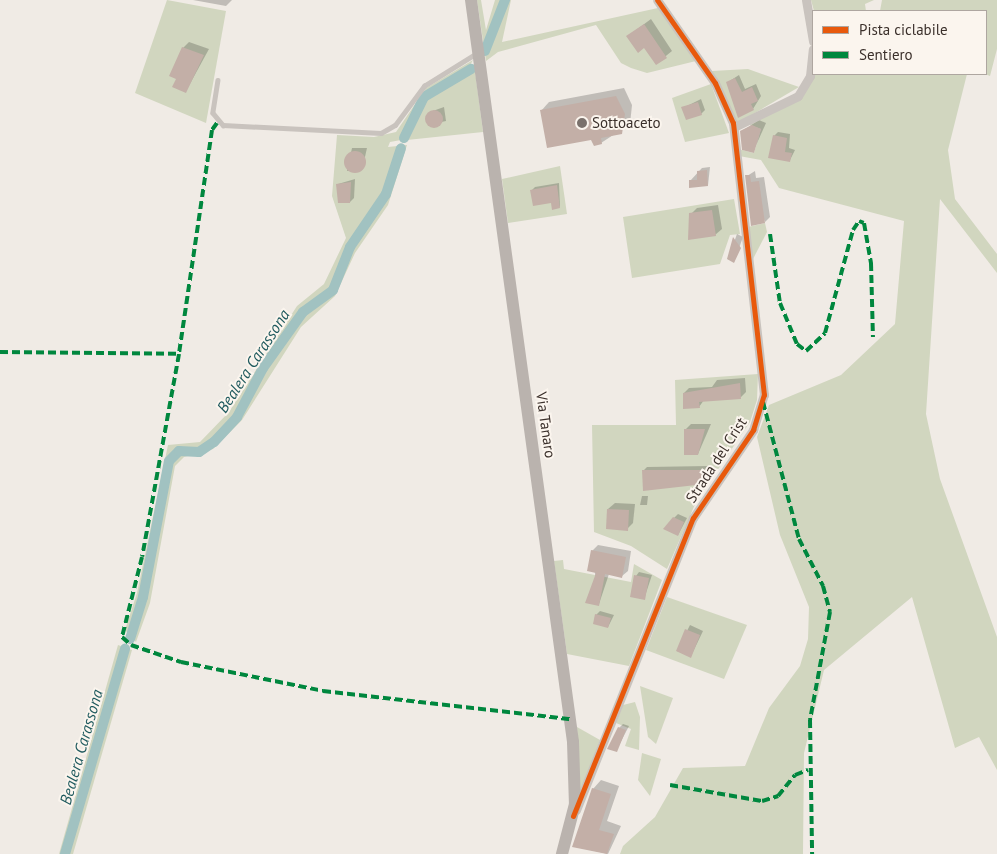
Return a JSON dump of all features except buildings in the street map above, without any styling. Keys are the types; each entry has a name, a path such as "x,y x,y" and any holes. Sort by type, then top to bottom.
{"main road":[{"name":"Via Tanaro","path":"471,0 570,719 573,816 562,854"}],"street":[{"name":"Strada del Crist","path":"573,816 693,518 753,430 761,408 763,358 738,196 734,127 715,83 657,0"},
{"path":"806,0 812,35"},
{"path":"734,127 798,96 810,76 812,58"}],"lane":[{"path":"218,80 213,113 222,125 381,133 395,125 424,86 478,52"}],"green space":[{"path":"167,0 226,11 206,123 135,93"},
{"path":"477,0 481,0 486,30 495,0 511,0 502,42 658,8 696,61 647,73 631,68 621,63 596,25 498,52 486,61"},
{"path":"811,0 874,0 865,4 866,10 814,10"},
{"path":"882,0 997,0 997,49 990,76 987,75 987,10 880,10"},
{"path":"473,60 468,69 426,92 401,140 390,142 388,147 407,145 388,205 355,253 335,296 301,327 242,420 213,449 184,457 175,466 150,603 136,642 125,630 137,593 168,445 200,442 229,412 297,306 324,284 346,238 332,196 337,135 374,137 396,132 426,88"},
{"path":"748,69 799,87 738,123 712,71"},
{"path":"475,71 483,132 407,140 427,99"},
{"path":"814,75 967,75 948,150 955,199 997,254 997,273 940,199 926,414 940,479 997,637 997,770 979,737 955,748 912,597 824,670 804,753 803,854 620,854 623,846 655,817 683,768 745,766 769,708 800,666 808,639 809,607 780,535 757,437 769,405 841,375 895,324 904,221 779,188 761,160 739,156 738,149 754,153 761,129 747,124 797,101"},
{"path":"711,84 729,133 685,142 672,98"},
{"path":"560,166 567,214 508,223 502,179"},
{"path":"734,199 740,234 730,235 720,264 632,278 623,217"},
{"path":"765,223 767,232 753,259 748,227"},
{"path":"758,374 757,400 750,422 696,502 667,569 631,546 594,532 592,425 676,425 675,380"},
{"path":"563,560 564,569 631,582 634,564 662,580 629,666 567,654 554,561"},
{"path":"667,597 747,625 724,679 646,650"},
{"path":"118,645 132,650 73,854 59,854"},
{"path":"640,686 673,698 656,744 648,737"},
{"path":"635,702 640,717 639,750 625,746 631,729 616,723 623,705"},
{"path":"577,727 600,740 580,795"},
{"path":"642,753 661,759 650,796 638,780"}],"waterway":[{"name":"Bealera Carassona","path":"485,51 505,0"},
{"name":"Bealera Carassona","path":"404,138 424,97 471,69"},
{"name":"Bealera Carassona","path":"130,639 143,597 169,461 179,451 199,452 214,442 237,417 263,368 303,312 333,290 350,247 386,194 401,148"},
{"name":"Bealera Carassona","path":"65,854 125,649"}],"marked path":[{"path":"217,123 212,130 179,354 142,557 122,637 131,645 181,662 323,691 570,719"},
{"path":"770,234 780,303 797,344 806,351 825,333 853,230 859,221 864,223 871,263 873,337"},
{"path":"0,352 179,354"},
{"path":"763,402 799,539 823,586 830,612 810,720 812,854"},
{"path":"670,785 762,801 778,796 795,775 808,770"}],"cycle path":[{"path":"573,816 693,518 753,430 764,395 733,123 715,83 657,0"}],"place":[{"name":"Sottoaceto","path":"582,123"}]}
